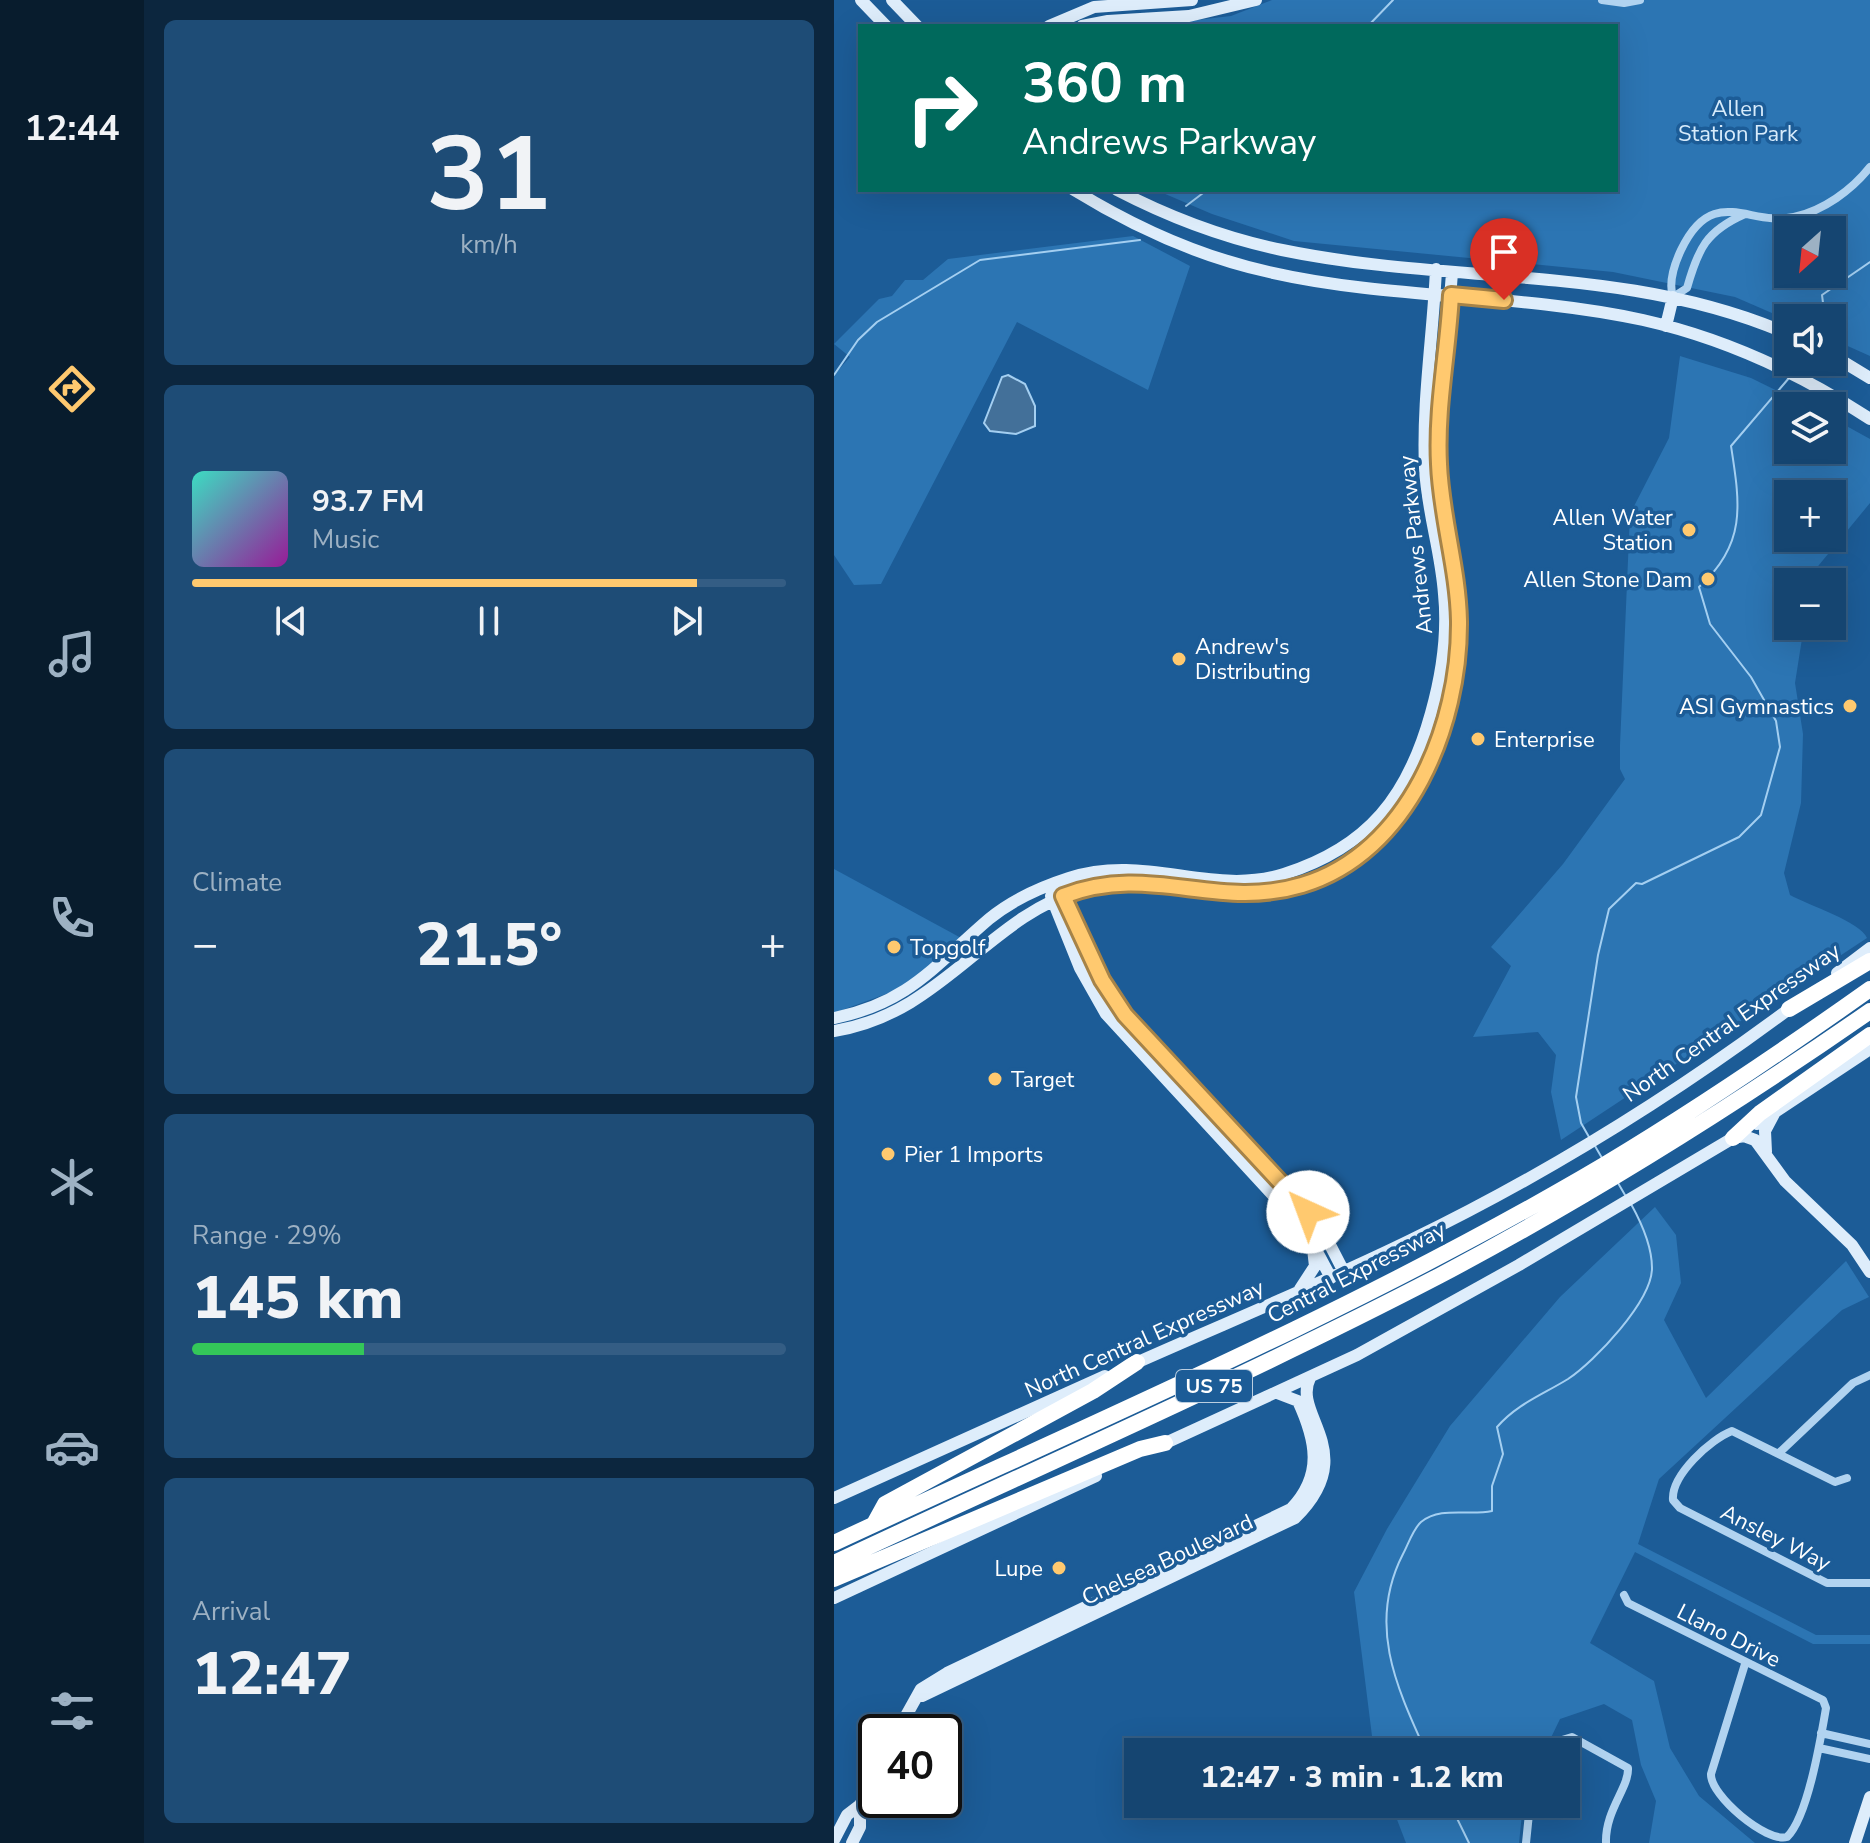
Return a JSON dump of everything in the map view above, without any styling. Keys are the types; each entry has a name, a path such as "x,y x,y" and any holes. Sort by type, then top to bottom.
{"highway":[{"path":"1789,1009 1870,961"},
{"name":"Central Expressway","path":"1640,1151 1870,989"},
{"name":"Central Expressway","path":"834,1563 1333,1329 1474,1257 1578,1188 1803,1058 1870,1011"},
{"path":"1733,1138 1760,1113 1870,1035"},
{"name":"Central Expressway","path":"834,1543 1328,1312 1578,1188"},
{"path":"874,1524 885,1504 1093,1391 1137,1362"},
{"path":"834,1579 1126,1455 1165,1443"}],"street":[{"path":"861,0 884,24"},
{"path":"892,0 915,24"},
{"path":"1053,24 1085,9 1192,0"},
{"path":"1096,24 1189,16 1256,0"},
{"path":"1602,0 1624,3 1640,0"},
{"path":"1122,5 1123,20"},
{"path":"1666,326 1673,297 1670,285 1678,258 1693,232 1709,217 1719,213 1791,218 1838,197 1870,167"},
{"path":"1078,192 1139,225 1221,259 1270,272 1579,309 1666,326 1754,357 1844,402 1870,419"},
{"path":"1121,192 1167,214 1229,236 1304,254 1452,272 1614,286 1673,297 1774,328"},
{"path":"1673,297 1687,288 1698,255 1712,233 1745,214"},
{"path":"1221,259 1229,236"},
{"name":"Andrews Parkway","path":"1436,269 1425,454 1428,497 1445,548"},
{"name":"Andrews Parkway","path":"834,1031 880,1020 913,1004 1021,919 1057,899 1124,881 1248,894 1287,889 1326,875 1358,857 1393,825 1419,786 1459,623 1445,548 1439,454 1452,272"},
{"path":"1846,363 1864,374"},
{"path":"1425,454 1439,454"},
{"name":"Andrews Parkway","path":"834,1018 874,1006 906,991 938,969 990,919 1012,903 1050,885 1119,868 1142,868 1215,880 1272,877 1316,862 1349,845 1382,815 1407,781 1443,695"},
{"path":"1349,845 1358,857"},
{"path":"1195,890 1203,885 1261,885 1272,877"},
{"path":"1050,885 1102,980 1125,1015 1308,1212 1326,1237 1344,1272"},
{"path":"1057,899 1080,968 1106,1014 1300,1223 1331,1278"},
{"name":"North Central Expressway","path":"834,1498 1331,1278 1473,1209 1693,1078 1870,948"},
{"path":"834,1598 1310,1378 1465,1296 1774,1113 1870,1049"},
{"path":"1766,1152 1765,1131 1774,1113"},
{"path":"1733,1138 1748,1137 1766,1152 1785,1181 1852,1245 1870,1272"},
{"path":"1297,1293 1315,1266 1312,1242"},
{"path":"1847,1478 1835,1482 1779,1453 1853,1383 1870,1375"},
{"name":"Chelsea Boulevard","path":"915,1698 1295,1518 1315,1495 1325,1465 1320,1429 1306,1397 1310,1378"},
{"name":"Chelsea Boulevard","path":"907,1714 921,1689 947,1673 1291,1509 1311,1478 1316,1452 1312,1432 1298,1401 1277,1393"},
{"name":"Ansley Way","path":"1779,1453 1732,1431 1682,1475 1674,1486 1673,1500 1680,1508 1827,1583 1870,1583"},
{"name":"Llano Drive","path":"1624,1595 1628,1603 1745,1664 1823,1700 1826,1708 1821,1733"},
{"path":"1745,1664 1711,1774 1712,1785 1742,1824 1779,1841 1789,1835 1819,1748 1821,1733 1870,1744"},
{"path":"1580,1744 1628,1768 1628,1777 1608,1817 1606,1843"},
{"path":"1819,1748 1870,1759"},
{"path":"1855,1843 1870,1797"},
{"path":"835,1838 847,1815 858,1807"},
{"path":"852,1843 860,1827 860,1818"},
{"path":"1526,1843 1529,1818"}],"green space":[{"name":"Allen Station Park","path":"1272,0 1870,0 1870,356 1846,345 1846,304 1774,304 1774,314 1735,297 1613,272 1294,241 1212,214 1161,192 1618,192 1618,24 1162,24 1231,16"},
{"path":"1133,236 1190,266 1148,390 1017,322 881,584 854,585 834,555 834,375 850,357 834,344 879,299 892,296 905,280 923,280 948,259"},
{"path":"1680,356 1751,378 1780,392 1774,392 1774,464 1846,464 1846,426 1870,439 1870,503 1846,532 1846,480 1774,480 1774,552 1830,552 1817,568 1774,568 1774,640 1802,640 1795,683 1803,734 1801,803 1784,873 1790,895 1845,920 1867,938 1561,1140 1551,1092 1556,1055 1538,1032 1473,1037 1511,966 1491,947 1563,864 1625,779 1620,769 1620,745 1630,514 1669,438"},
{"name":"Topgolf","path":"834,869 963,939 905,987 834,1013"},
{"path":"1655,1207 1676,1235 1681,1283 1664,1320 1706,1398 1846,1261 1869,1297 1842,1310 1659,1479 1638,1544 1816,1635 1870,1635 1870,1644 1813,1644 1635,1552 1590,1643 1654,1681 1670,1748 1699,1796 1755,1843 1649,1843 1656,1801 1641,1765 1632,1720 1604,1704 1560,1719 1551,1738 1372,1738 1354,1592 1387,1529 1450,1426 1560,1297"},
{"path":"1396,1818 1522,1818 1519,1843 1406,1843"}],"shaded area":[{"path":"1008,375 1025,384 1035,406 1035,426 1016,434 990,431 984,423 1002,377"}],"waterway":[{"path":"1370,24 1393,0"},
{"path":"1186,206 1204,192"},
{"path":"834,375 858,340 877,322 980,260 1140,240"},
{"path":"1823,304 1822,295 1870,262"},
{"path":"1589,1137 1581,1123 1576,1097 1598,955 1609,909 1636,883 1642,884 1739,837 1761,815 1780,747 1776,721 1751,677 1710,624 1699,587 1715,571 1733,539 1737,486 1731,446 1789,378"},
{"path":"1595,1146 1602,1158"},
{"path":"1618,1183 1625,1195"},
{"path":"1420,1738 1396,1679 1390,1654 1387,1605 1392,1580 1421,1522 1437,1514 1492,1511 1492,1486 1503,1454 1497,1427 1521,1406 1579,1370 1606,1345 1633,1313 1643,1297 1652,1268 1645,1235 1631,1204"},
{"path":"1457,1818 1469,1843"}],"place":[{"name":"Allen Water Station","path":"1689,530"},
{"name":"Allen Stone Dam","path":"1708,579"},
{"name":"Andrew's Distributing","path":"1179,659"},
{"name":"ASI Gymnastics","path":"1850,706"},
{"name":"Enterprise","path":"1478,739"},
{"name":"Topgolf","path":"894,947"},
{"name":"Target","path":"995,1079"},
{"name":"Pier 1 Imports","path":"888,1154"},
{"name":"Lupe","path":"1059,1568"}],"route":[{"path":"1308,1212 1125,1015 1102,980 1063,896 1100,884 1124,881 1174,885 1215,894 1287,889 1326,875 1358,857 1393,825 1419,786 1428,766 1449,696 1457,646 1459,623 1455,570 1439,465 1439,412 1451,295 1504,300"}]}
